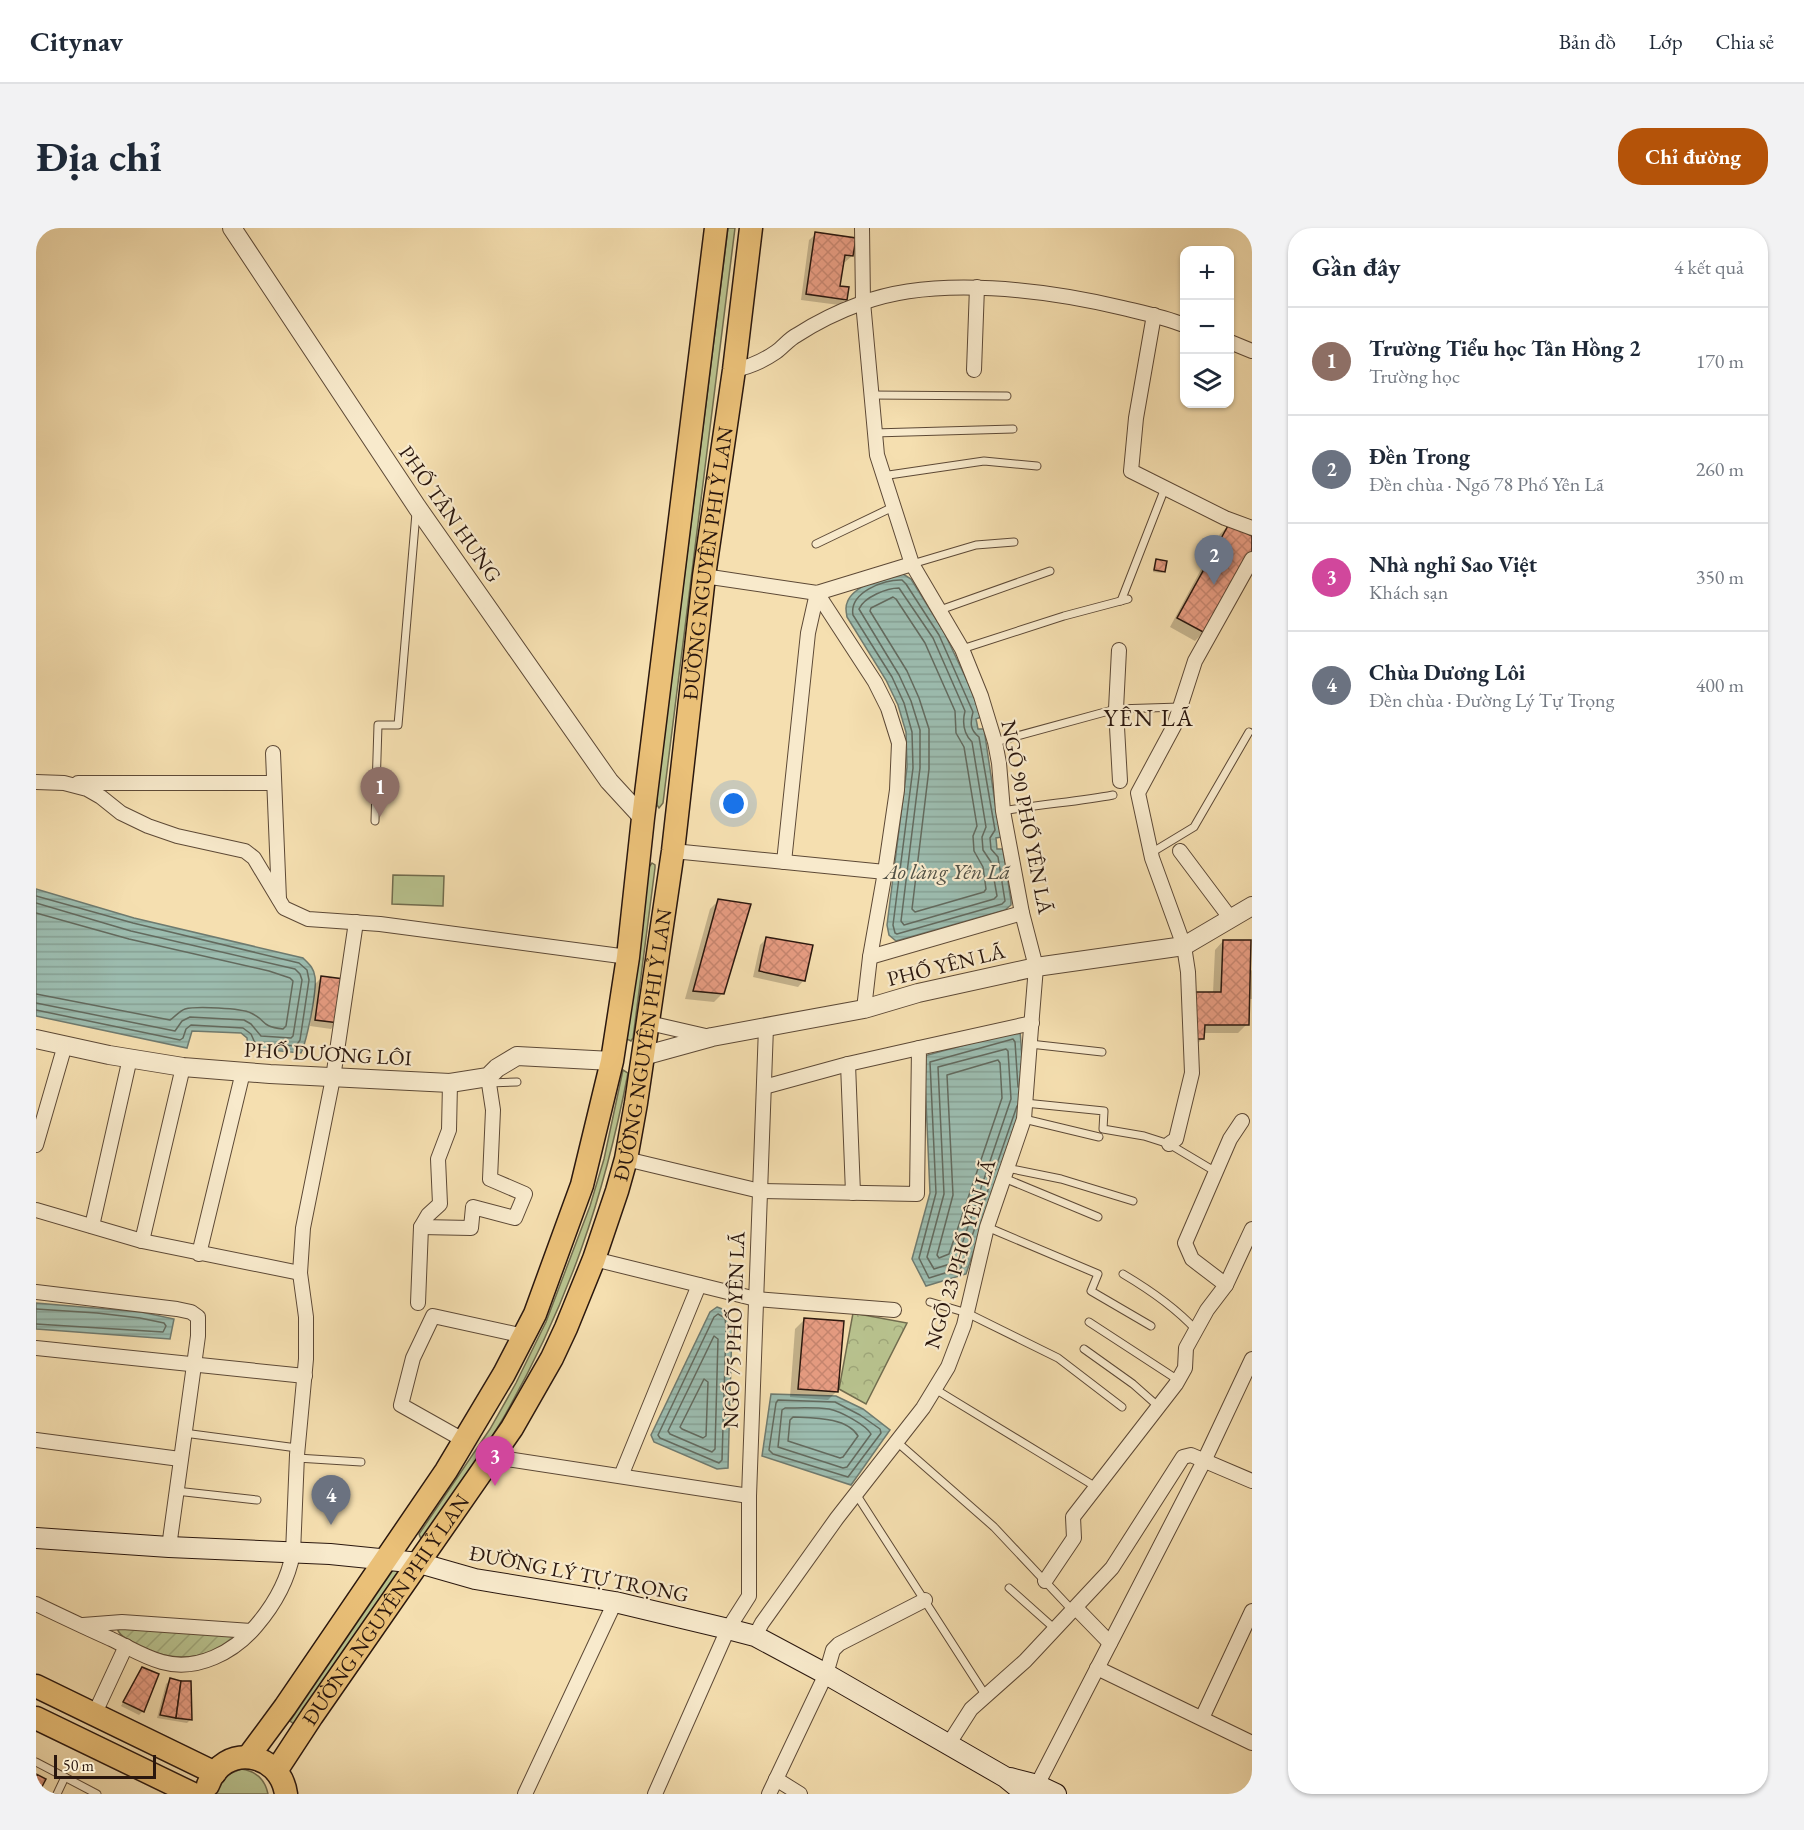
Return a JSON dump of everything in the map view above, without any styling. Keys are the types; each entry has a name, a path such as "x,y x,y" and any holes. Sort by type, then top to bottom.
{"main road":[{"name":"ĐƯỜNG NGUYÊN PHI Ỷ LAN","path":"248,1757 285,1707 465,1441 535,1314 582,1185 612,1061 628,957 716,228"},
{"name":"ĐƯỜNG NGUYÊN PHI Ỷ LAN","path":"276,1771 494,1456 552,1358 594,1260 617,1191 626,1159 644,1056 673,852 704,576 734,370 751,228"},
{"path":"643,818 673,852"},
{"path":"612,1061 644,1056"},
{"name":"ĐƯỜNG LÝ TỰ TRỌNG","path":"36,1538 419,1563 475,1580 615,1602 728,1629 755,1636 1005,1777 1031,1790 1056,1794"},
{"path":"36,1686 215,1773"},
{"path":"36,1718 193,1794"},
{"path":"206,1794 215,1773 231,1760 248,1757 265,1762 276,1771 282,1779 286,1794"}],"street":[{"name":"PHỐ TÂN HƯNG","path":"232,228 417,507 609,781 643,818"},
{"name":"NGÕ 90 PHỐ YÊN LÃ","path":"862,228 863,302 870,395 882,476 912,564 962,649 981,696 995,742 1003,811 1022,913 1036,967"},
{"path":"734,370 758,363 776,352 795,335 863,302 902,291 977,287 1090,300 1180,323"},
{"path":"974,370 977,287"},
{"path":"1154,315 1131,471 1225,518 1252,528"},
{"path":"1234,344 1252,351"},
{"path":"1169,1144 1176,1139 1192,1073 1188,972 1184,946 1151,853 1138,793 1174,726 1195,661 1247,580 1252,559"},
{"path":"704,576 817,593 912,564"},
{"path":"784,862 808,633 817,593"},
{"path":"817,593 875,682 888,708 899,743 897,790 870,957 864,1009"},
{"path":"1119,650 1116,709 1120,781"},
{"path":"273,753 279,902"},
{"path":"36,782 274,783"},
{"path":"64,783 87,789 121,813 148,826 177,836 245,851 254,858 284,908 308,919 356,922 628,957"},
{"path":"1180,851 1231,919"},
{"path":"673,852 885,872"},
{"name":"PHỐ YÊN LÃ","path":"644,1056 712,1037 864,1009 918,993 1036,967 1184,946 1252,906"},
{"path":"870,957 1022,913"},
{"path":"36,1604 160,1662 187,1664 224,1653 239,1644 262,1619 284,1583 293,1553 297,1453 304,1376 306,1317 300,1273 303,1228 333,1078 356,922"},
{"name":"NGÕ 23 PHỐ YÊN LÃ","path":"755,1636 762,1623 856,1494 923,1408 948,1367 967,1313 987,1227 1024,1119 1036,967"},
{"path":"649,1023 712,1037"},
{"path":"764,1087 848,1064 1032,1023"},
{"name":"NGÕ 75 PHỐ YÊN LÃ","path":"655,1794 728,1629 748,1596 749,1496 766,1027"},
{"name":"PHỐ DƯƠNG LÔI","path":"36,1039 130,1059 183,1067 333,1078 450,1083 489,1080 497,1068 518,1056 612,1061"},
{"path":"36,1145 65,1046"},
{"path":"626,1159 760,1191 917,1194 919,1048"},
{"path":"92,1226 130,1059"},
{"path":"848,1064 853,1193"},
{"path":"142,1241 183,1067"},
{"path":"199,1254 243,1072"},
{"path":"420,1227 471,1228 473,1207 515,1218 525,1194 490,1179 493,1110 489,1080"},
{"path":"418,1303 420,1227 428,1215 440,1204 438,1159 449,1130 450,1083"},
{"path":"1226,1285 1192,1259 1185,1243 1230,1139 1242,1120"},
{"path":"36,1210 142,1241 300,1273"},
{"path":"1045,1581 1074,1538 1073,1517 1178,1380 1185,1368 1186,1348 1207,1310 1226,1285 1252,1229"},
{"path":"594,1260 756,1299 894,1310"},
{"path":"621,1476 699,1285"},
{"path":"36,1292 121,1301 191,1312 198,1317 198,1336 169,1547"},
{"path":"465,1441 401,1405 413,1358 433,1316 524,1336"},
{"path":"36,1348 304,1376"},
{"path":"1031,1790 1204,1461 1252,1359"},
{"path":"36,1440 180,1459"},
{"path":"948,1745 971,1709 1025,1661 1112,1568 1183,1457 1191,1455 1252,1481"},
{"path":"494,1456 749,1496"},
{"path":"769,1794 826,1674 833,1650 839,1644 925,1600"},
{"path":"525,1794 615,1602"},
{"path":"1074,1610 1110,1643"},
{"path":"1202,1718 1252,1611"},
{"path":"80,1625 122,1622 251,1631"},
{"path":"94,1715 126,1646"},
{"path":"1097,1668 1252,1743"},
{"path":"776,1779 800,1794"}],"lane":[{"path":"870,395 1007,396"},
{"path":"874,433 1013,429"},
{"path":"882,476 984,461 1037,466"},
{"path":"962,649 1064,616 1125,600 1165,488"},
{"path":"375,821 378,725 398,725 417,507"},
{"path":"816,544 893,507"},
{"path":"912,564 976,545 1014,542"},
{"path":"940,610 1050,571"},
{"path":"995,742 1116,709 1180,707"},
{"path":"1151,853 1194,827 1249,732"},
{"path":"1003,811 1113,795"},
{"path":"1030,1044 1101,1052"},
{"path":"489,1080 517,1082"},
{"path":"1025,1103 1104,1111 1103,1129 1144,1136 1169,1144 1216,1172"},
{"path":"1024,1119 1099,1137"},
{"path":"1006,1173 1061,1179 1133,1201"},
{"path":"1006,1173 1098,1216"},
{"path":"987,1227 1098,1274 1091,1291 1151,1326"},
{"path":"1123,1274 1150,1290 1184,1317 1196,1330"},
{"path":"930,1302 967,1313 1058,1358 1122,1407"},
{"path":"1089,1322 1178,1380"},
{"path":"1084,1349 1133,1384 1159,1407"},
{"path":"935,1389 1096,1487"},
{"path":"184,1433 297,1453 361,1461"},
{"path":"897,1442 994,1527 1074,1610"},
{"path":"176,1491 256,1500"},
{"path":"856,1494 986,1696"},
{"path":"1009,1588 1055,1629"},
{"path":"36,1762 97,1794"},
{"path":"57,1794 65,1777"}],"green space":[{"path":"728,228 735,228 663,803 659,808 657,794"},
{"path":"652,863 655,868 631,1041 627,1039 649,867"},
{"path":"393,875 444,876 443,906 392,904"},
{"path":"623,1070 628,1073 608,1164 565,1291 527,1374 505,1415 427,1534 421,1539 419,1534 490,1429 546,1322 590,1206 604,1159"},
{"path":"853,1313 907,1323 866,1404 839,1389"},
{"path":"395,1567 401,1570 294,1724 290,1721"},
{"path":"117,1628 234,1636 234,1638 227,1646 218,1650 201,1655 180,1657 159,1654 140,1646 122,1636"},
{"path":"241,1769 259,1777 265,1784 268,1794 214,1794 222,1777"}],"water":[{"name":"Ao làng Yên Lã","path":"903,574 911,579 944,632 972,691 981,717 976,719 978,729 984,729 1002,837 996,838 997,849 1003,849 1011,905 1005,910 896,941 889,935 887,925 907,767 906,732 898,705 886,680 847,617 846,605 850,597 863,586 889,576"},
{"path":"36,889 134,918 303,958 314,971 315,984 311,1015 301,1053 248,1048 247,1038 241,1033 192,1031 187,1048 36,1016"},
{"path":"1020,1030 1025,1100 966,1274 926,1286 912,1259 930,1193 924,1056"},
{"path":"36,1303 141,1312 174,1319 170,1339 36,1329"},
{"path":"717,1307 728,1314 732,1327 728,1468 717,1469 654,1442 651,1435 710,1312"},
{"path":"771,1394 836,1396 863,1409 890,1430 851,1485 762,1456"}],"building":[{"path":"815,232 856,238 853,256 845,255 840,286 849,287 847,300 806,294"},
{"path":"1229,524 1252,536 1252,553 1205,633 1177,618"},
{"path":"1156,559 1167,561 1165,572 1154,570"},
{"path":"718,899 751,904 724,994 693,991"},
{"path":"766,937 813,945 805,981 759,971"},
{"path":"1223,940 1251,940 1249,1025 1205,1025 1204,1039 1194,1039 1195,992 1221,992"},
{"path":"321,976 344,979 339,1023 315,1020"},
{"path":"804,1318 844,1321 838,1392 798,1389"},
{"path":"142,1667 159,1674 144,1712 123,1702"},
{"path":"170,1678 181,1681 176,1718 160,1715"},
{"path":"181,1681 191,1681 192,1720 176,1718"},
{"path":"36,1774 46,1779 38,1794 36,1794"}],"place":[{"name":"Đền Trong","path":"1214,585"},
{"name":"Trường Tiểu học Tân Hồng 2","path":"380,817"},
{"name":"Nhà nghỉ Sao Việt","path":"495,1486"},
{"name":"Chùa Dương Lôi","path":"331,1525"}],"district":[{"name":"YÊN LÃ","path":"1149,718"}]}
